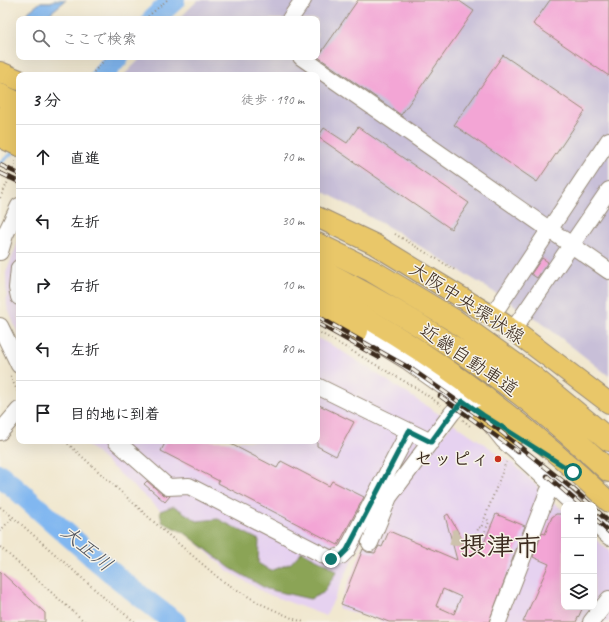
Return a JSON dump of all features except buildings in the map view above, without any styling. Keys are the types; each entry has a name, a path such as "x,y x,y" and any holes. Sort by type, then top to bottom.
{"highway":[{"path":"0,95 16,103"},
{"path":"0,118 16,125"},
{"name":"近畿自動車道","path":"320,246 372,272 455,321 533,378 609,440"},
{"name":"近畿自動車道","path":"320,270 361,290 442,340 520,394 566,432 609,471"}],"main road":[{"path":"0,72 16,79"},
{"path":"0,137 16,153"},
{"name":"大阪中央環状線","path":"320,218 374,244 492,316 609,402"},
{"path":"320,292 349,307 440,364 519,423 586,480 609,502"},
{"path":"320,302 358,331"},
{"path":"483,415 586,480"}],"street":[{"path":"292,16 303,0"},
{"path":"305,60 609,271"},
{"path":"492,316 609,140"},
{"path":"513,330 609,190"},
{"path":"320,209 374,244"},
{"path":"0,253 5,234 16,212"},
{"path":"0,253 16,231"},
{"path":"320,309 407,361 483,415 503,440 571,502"},
{"path":"0,326 16,359"},
{"path":"320,387 431,442"},
{"path":"370,543 388,511 389,497 452,413 463,401"},
{"path":"0,432 16,413"},
{"path":"119,444 168,487 189,486 331,559 341,556 347,550 409,431"},
{"path":"498,622 548,492 553,486"},
{"path":"597,526 609,537"},
{"path":"591,622 609,599"}],"path":[{"path":"148,16 166,0"},
{"path":"94,72 104,60"},
{"path":"0,198 15,167 16,160"},
{"path":"395,234 455,270"},
{"path":"68,444 165,532 221,580 259,603 304,622"},
{"path":"471,545 479,527 481,528 486,517 507,458"},
{"path":"0,507 108,601 135,622"},
{"path":"0,531 13,517"},
{"path":"479,546 489,522 486,517"},
{"path":"0,547 85,622"}],"shaded area":[{"path":"198,0 609,0 609,376 542,323 394,230 320,190 320,72 127,72 139,60 320,60 320,16 182,16"},
{"path":"16,248 16,328 7,306 6,273"},
{"path":"320,340 337,348 442,416 381,500 326,616 265,593 227,570 86,444 320,444"},
{"path":"453,423 514,464 550,499 491,622 384,622 338,608 365,543 394,495"},
{"path":"553,502 561,509 561,610 597,610 597,541 609,551 609,622 503,622"}],"green space":[{"path":"174,506 197,521 218,519 259,540 258,563 271,571 291,563 302,551 329,565 337,571 323,593 310,599 267,589 230,568 185,533 162,522 160,511"}],"water":[{"path":"55,0 66,0 47,16 26,16 28,12 41,2 51,2"}],"waterway":[{"path":"156,16 174,0"},
{"path":"105,72 115,60"},
{"path":"0,163 15,151"},
{"name":"大正川","path":"0,475 107,569 175,622"}],"tunnel":[{"path":"451,537 456,538 460,535"}],"railway":[{"path":"0,165 16,173"},
{"path":"0,173 16,181"},
{"path":"320,318 413,370 495,427 588,502"},
{"path":"320,325 378,357"},
{"path":"440,396 518,452"},
{"path":"547,476 577,502"},
{"path":"597,511 609,522"},
{"path":"597,521 609,532"}],"place":[{"name":"セッピィ","path":"498,459"}],"district":[{"name":"摂津市","path":"500,546"}],"route":[{"path":"331,559 341,556 347,550 409,431 431,442 452,413 463,401 573,472"}]}
